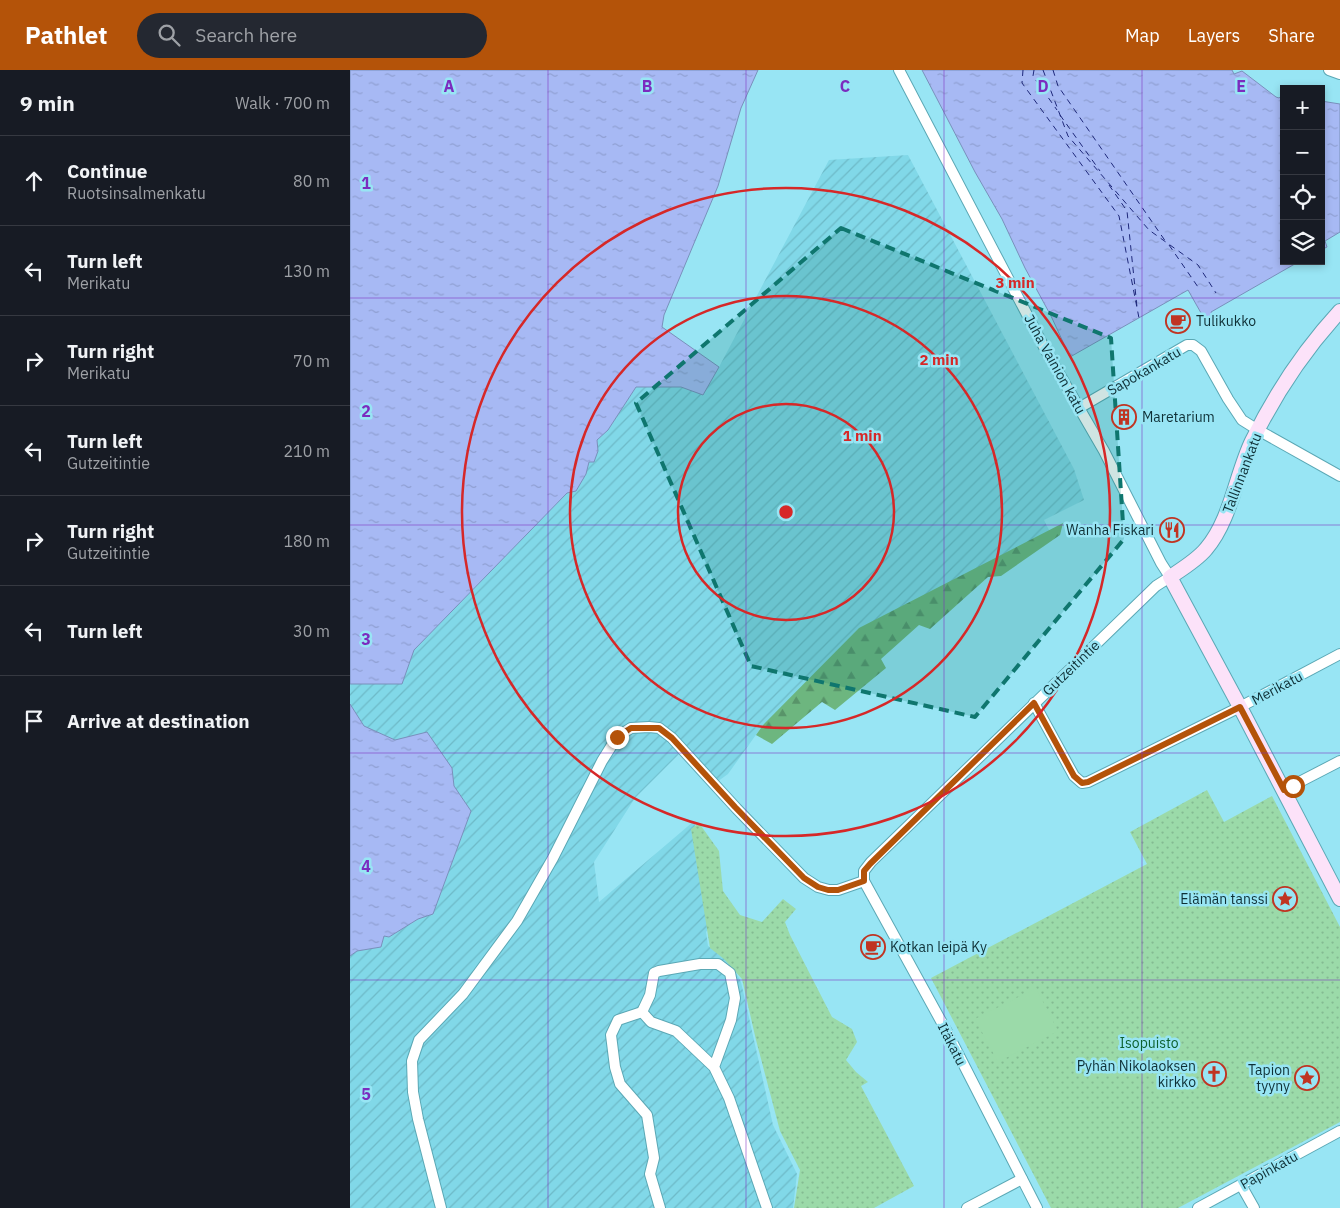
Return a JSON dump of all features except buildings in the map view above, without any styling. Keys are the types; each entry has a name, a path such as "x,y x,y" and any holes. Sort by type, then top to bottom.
{"street":[{"name":"Juha Vainion katu","path":"899,70 1045,349 1104,451 1170,577"},
{"path":"1329,70 1340,74"},
{"name":"Tallinnankatu","path":"1170,577 1205,551 1216,535 1223,521 1246,453 1258,430 1302,358 1340,311"},
{"name":"Sapokankatu","path":"1079,408 1188,345 1193,345 1201,351 1242,420 1258,430"},
{"path":"1258,430 1340,476"},
{"path":"1170,577 1339,896"},
{"name":"Gutzeitintie","path":"864,881 864,871 870,864 1156,586 1170,577"},
{"name":"Merikatu","path":"1034,703 1074,776 1082,783 1088,782 1240,707 1340,654"},
{"path":"441,1208 418,1119 414,1092 412,1061 419,1040 462,994 517,922 561,843 602,761 617,737 631,728 659,728 672,738 804,878 818,887 828,890 844,889 864,881"},
{"path":"1284,790 1340,761"},
{"name":"Itäkatu","path":"864,881 942,1024 1037,1208"},
{"path":"660,1208 650,1174 654,1158 647,1115 620,1084 614,1067 611,1035 618,1020 642,1012 650,995 654,973 700,964 718,964 730,973 735,998 730,1020 714,1067"},
{"path":"642,1012 652,1022 676,1032 714,1067 729,1098 767,1208"},
{"name":"Papinkatu","path":"1198,1208 1340,1131"},
{"path":"967,1208 1022,1179"},
{"path":"1241,1185 1254,1208"}],"highlighted area":[{"path":"841,228 1111,338 1124,539 975,717 751,666 636,403"}],"shaded area":[{"path":"908,155 1074,469 1084,500 1044,520 1051,534 763,725 728,774 710,787 679,754 635,798 594,862 599,902 694,821 713,923 706,932 708,946 718,952 732,966 741,982 773,1125 797,1174 793,1208 350,1208 350,956 357,951 381,947 384,936 389,937 418,919 433,914 471,811 454,786 452,768 364,726 350,704 350,684 402,684 414,650 567,493 576,491 589,462 598,451 597,440 608,430 636,387 681,387 719,367 829,160"}],"green space":[{"path":"1063,523 1060,535 1001,576 988,577 930,629 919,625 881,659 886,668 835,710 822,702 772,744 756,735 763,725 859,628"},
{"name":"Isopuisto","path":"1207,790 1224,822 1272,796 1340,927 1340,1122 1178,1208 1051,1208 931,978 1147,864 1130,832"},
{"path":"699,823 719,851 723,891 740,915 762,922 783,899 796,909 785,922 790,935 832,1017 852,1029 857,1042 846,1060 868,1082 861,1086 914,1186 874,1208 794,1208 800,1170 780,1131 742,979 724,959 710,948 691,829"},
{"path":"1036,988 1058,1031 998,1062 975,1019"}],"water":[{"path":"350,70 758,70 741,108 718,186 664,315 662,327 719,367 703,395 681,387 636,387 608,430 597,440 598,451 594,462 589,462 586,474 576,491 567,493 414,650 402,684 350,684"},
{"path":"922,70 1232,70 1234,74 1242,71 1276,97 1280,97 1280,265 1293,265 1211,312 1213,316 1205,320 1188,290 1070,357 1002,219 975,172"},
{"path":"1325,102 1340,104 1340,232 1325,241"},
{"path":"350,704 364,726 395,740 427,732 452,768 454,786 471,811 433,914 418,919 389,937 384,936 381,947 357,951 350,956"}],"ferry route":[{"path":"1023,70 1022,83 1119,216 1139,318"},
{"path":"1034,70 1033,76 1057,110"},
{"path":"1043,70 1068,136 1149,230 1198,265 1216,293"},
{"path":"1053,70 1058,86 1166,242"},
{"path":"1060,115 1100,171"},
{"path":"1109,185 1127,211 1137,307"},
{"path":"1169,245 1198,287"}],"place":[{"name":"Tulikukko","path":"1178,321"},
{"name":"Maretarium","path":"1124,417"},
{"name":"Wanha Fiskari","path":"1172,530"},
{"name":"Elämän tanssi","path":"1285,899"},
{"name":"Kotkan leipä Ky","path":"873,947"},
{"name":"Pyhän Nikolaoksen kirkko","path":"1214,1074"},
{"name":"Tapion tyyny","path":"1307,1078"}],"route":[{"path":"617,737 631,728 659,728 672,738 804,878 818,887 828,890 838,890 864,881 864,871 870,864 1034,703 1074,776 1082,783 1088,782 1240,707 1284,790 1293,786"}]}
